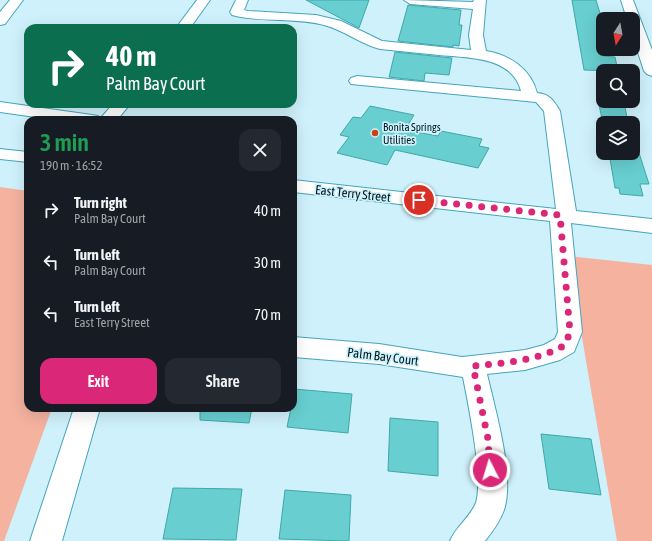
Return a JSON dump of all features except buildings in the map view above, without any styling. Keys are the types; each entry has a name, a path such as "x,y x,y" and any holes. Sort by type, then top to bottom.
{"street":[{"path":"0,21 17,0"},
{"path":"186,24 204,0"},
{"path":"242,0 238,5 237,12 314,20 336,24 380,45 480,55 501,61 519,71 526,81 530,96"},
{"path":"410,0 480,3 476,48 480,55"},
{"path":"627,0 647,42 652,71"},
{"name":"Palm Bay Court","path":"297,347 379,354 462,367 525,360 551,353 565,345 570,332 563,216 552,111 547,103 541,98 530,96 357,81"},
{"path":"0,107 64,116"},
{"path":"112,116 118,108"},
{"path":"0,154 24,157"},
{"name":"East Terry Street","path":"297,186 652,226"},
{"path":"466,541 489,508 492,485 488,439 473,366"},
{"path":"46,541 86,412"}],"shaded area":[{"path":"0,187 24,190 24,412 51,412 4,541 0,541"},
{"path":"568,256 652,265 652,541 617,541"}],"place":[{"name":"Bonita Springs Utilities","path":"375,133"}],"route":[{"path":"419,200 560,215 570,332 565,345 551,353 525,360 473,366 488,439 490,470"}]}
